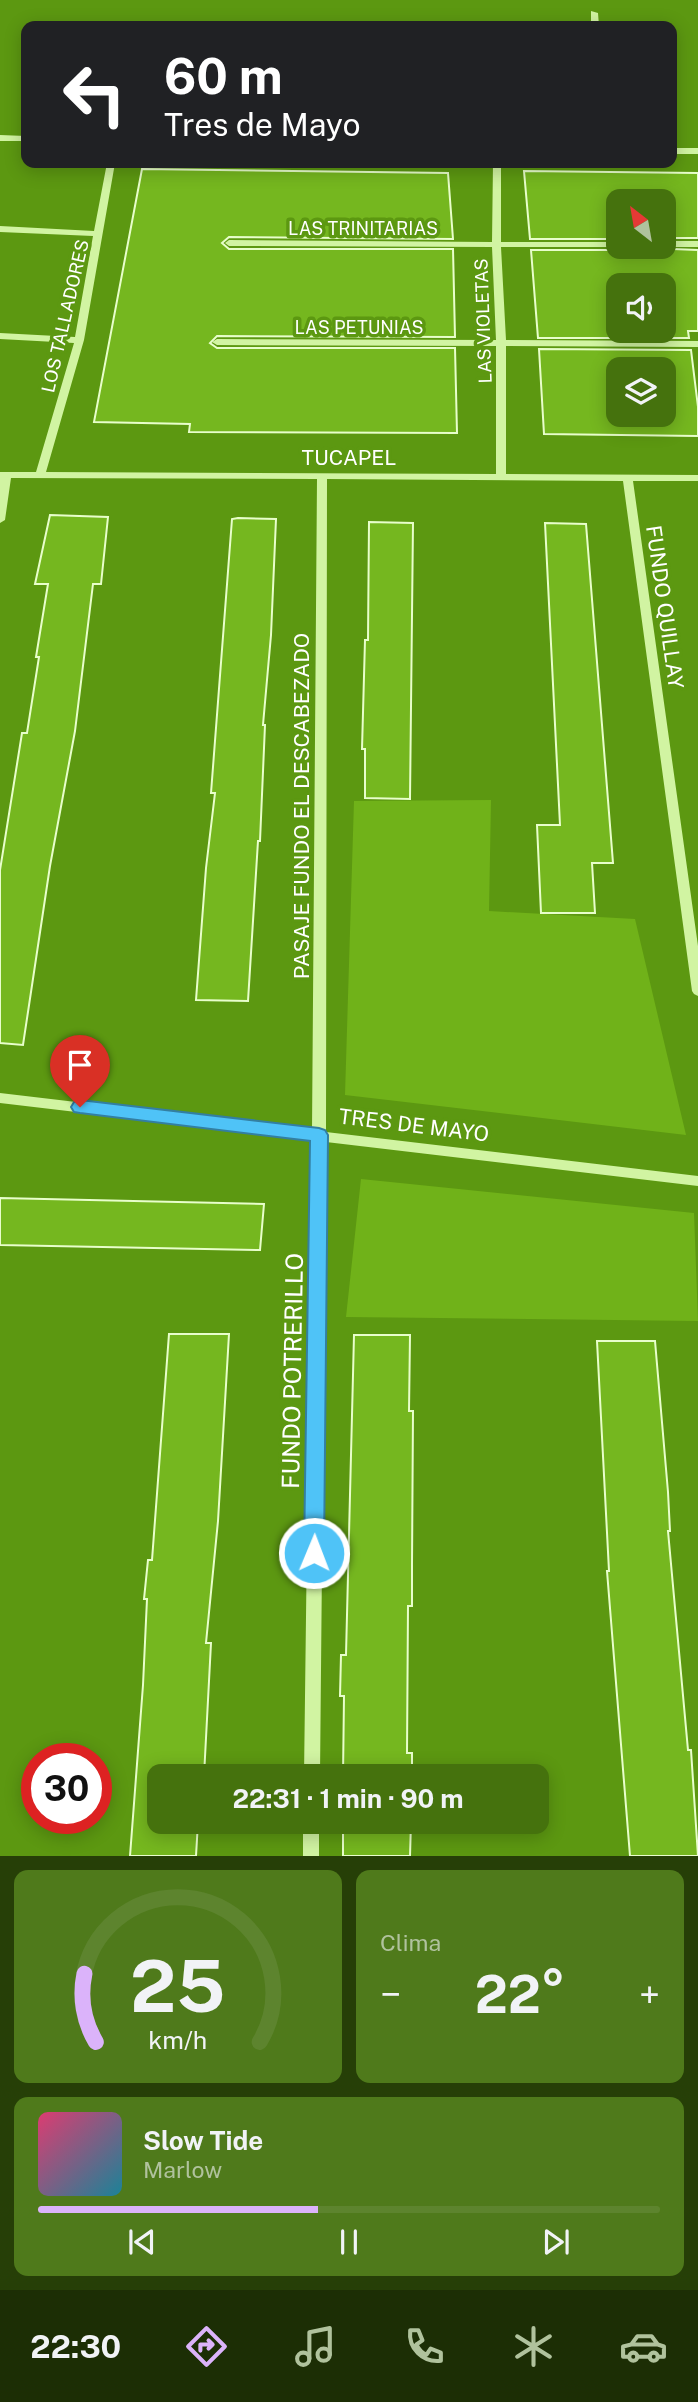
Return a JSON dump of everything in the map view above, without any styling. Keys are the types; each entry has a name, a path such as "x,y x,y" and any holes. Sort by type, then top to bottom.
{"street":[{"path":"594,13 595,21"},
{"path":"0,138 21,139"},
{"path":"677,150 698,151"},
{"name":"LOS TALLADORES","path":"40,475 79,340 110,168"},
{"name":"LAS VIOLETAS","path":"497,168 501,477"},
{"path":"0,229 99,234"},
{"name":"LAS TRINITARIAS","path":"229,243 496,245"},
{"path":"676,244 698,244"},
{"path":"496,245 606,245"},
{"path":"0,337 79,340"},
{"name":"LAS PETUNIAS","path":"217,342 698,344"},
{"path":"0,520 3,475"},
{"name":"TUCAPEL","path":"3,475 698,478"},
{"name":"PASAJE FUNDO EL DESCABEZADO","path":"319,1135 322,476"},
{"name":"FUNDO QUILLAY","path":"628,478 698,991"},
{"name":"TRES DE MAYO","path":"0,1098 698,1181"},
{"name":"FUNDO POTRERILLO","path":"312,1764 319,1135"},
{"path":"311,1834 311,1856"}],"green space":[{"path":"491,800 489,911 635,919 686,1135 345,1095 354,801"},
{"path":"361,1179 694,1213 698,1321 346,1317"}],"building":[{"path":"142,169 448,173 453,239 229,237 222,243 229,249 453,249 455,337 217,336 210,343 217,348 455,348 457,433 189,432 190,424 94,422"},
{"path":"524,171 698,173 698,238 676,238 676,189 606,189 606,239 530,239"},
{"path":"676,249 698,250 698,331 688,331 689,338 676,338 676,273 606,273 606,338 538,338 531,250 606,250 606,259 676,259"},
{"path":"539,349 691,350 698,407 698,436 544,434"},
{"path":"50,515 108,517 101,584 93,584 75,731 50,866 23,1045 0,1043 0,870 22,733 27,733 39,657 36,657 48,584 35,584"},
{"path":"232,519 276,519 271,635 263,725 260,841 248,1001 196,1000 206,868 215,793 211,793"},
{"path":"369,522 413,523 410,799 365,798 365,749 362,749 365,640 368,640"},
{"path":"545,523 586,524 613,863 592,863 595,913 541,913 537,825 560,825"},
{"path":"0,1198 264,1204 260,1250 0,1245"},
{"path":"169,1334 229,1334 218,1521 206,1643 211,1643 205,1764 147,1764 147,1834 197,1834 196,1856 130,1856 143,1685 147,1599 144,1599 148,1560 152,1560"},
{"path":"354,1335 410,1335 409,1411 413,1411 412,1606 408,1606 407,1753 412,1753 412,1764 343,1764 344,1696 340,1696 341,1655 346,1655"},
{"path":"597,1341 655,1341 668,1492 668,1531 688,1750 691,1750 698,1856 630,1856 607,1571"},
{"path":"343,1834 411,1834 410,1856 343,1856"}],"route":[{"path":"80,1107 319,1135 314,1553"}]}
